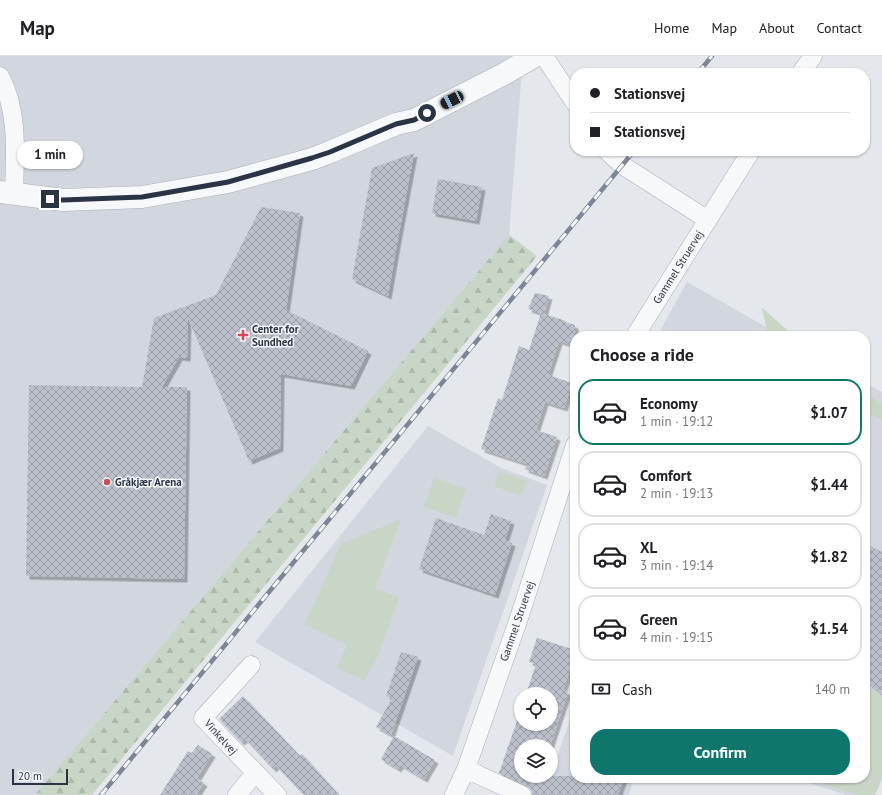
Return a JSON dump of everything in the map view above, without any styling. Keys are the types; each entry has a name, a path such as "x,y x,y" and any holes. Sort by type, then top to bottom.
{"street":[{"path":"0,76 6,87 15,132 7,193 63,200 142,197 228,182 312,158 396,124 414,120 504,74 535,56"},
{"path":"544,56 570,95"},
{"path":"805,68 813,56"},
{"name":"Gammel Struervej","path":"612,156 622,165 708,220 638,331"},
{"path":"708,220 748,156"},
{"name":"Gammel Struervej","path":"454,795 466,769 519,618 570,460"},
{"name":"Vinkelvej","path":"252,665 202,718 277,795"},
{"path":"466,769 522,795"},
{"path":"237,795 255,773"}],"shaded area":[{"path":"0,56 523,56 509,235 35,795 0,795"},
{"path":"687,282 773,331 660,331"},
{"path":"870,386 882,392 882,767 870,795 846,795 809,783 870,783"},
{"path":"428,426 501,468 547,485 453,756 255,642"},
{"path":"570,720 570,783 633,783 629,795 544,795 548,783 558,783 558,754"}],"green space":[{"path":"509,235 537,256 92,795 35,795"},
{"path":"762,308 788,331 767,331"},
{"path":"870,396 882,404 882,420 870,414"},
{"path":"499,471 527,481 521,496 494,486"},
{"path":"434,478 466,489 456,518 424,507"},
{"path":"401,519 375,588 399,597 379,654 364,681 337,667 347,645 305,624 341,544"},
{"path":"870,688 882,697 882,779 875,795 857,795 820,783 870,783"}],"building":[{"path":"414,153 388,296 352,279 372,168"},
{"path":"438,179 482,187 476,221 432,213"},
{"path":"261,207 300,213 286,310 368,351 351,386 281,374 280,448 249,461 188,318 187,358 179,357 162,387 187,387 184,579 26,576 29,385 142,387 154,318 216,295"},
{"path":"535,293 549,296 544,314 575,325 575,331 570,331 570,344 559,341 548,375 570,382 570,389 564,408 545,402 536,430 557,437 544,476 525,469 527,464 481,449 498,398 502,400 519,346 529,350 541,313 528,309"},
{"path":"491,514 511,521 505,540 512,543 495,595 419,569 436,518 484,535"},
{"path":"870,546 882,552 882,695 870,685"},
{"path":"537,638 570,648 570,669 563,690 568,692 558,722 558,687 528,687 536,664 529,662"},
{"path":"401,652 418,657 391,735 376,727 392,698 386,696"},
{"path":"243,696 300,756 302,754 339,795 304,795 276,766 273,769 245,739 241,742 219,719"},
{"path":"514,730 514,731 555,731 552,739 514,739 514,780 499,773"},
{"path":"394,736 435,760 424,779 400,765 398,769 381,759"},
{"path":"198,745 212,754 197,778 204,783 196,795 160,795 188,751 192,753"},
{"path":"558,776 570,776 570,783 622,783 618,795 532,795 531,789 521,783 558,783"}],"railway":[{"path":"702,68 712,56"},
{"path":"101,795 630,156"}],"place":[{"name":"Center for Sundhed","path":"243,335"},
{"name":"Gråkjær Arena","path":"107,482"}],"route":[{"path":"50,199 63,200 142,197 228,182 330,152 396,124 414,120 427,113"}]}
